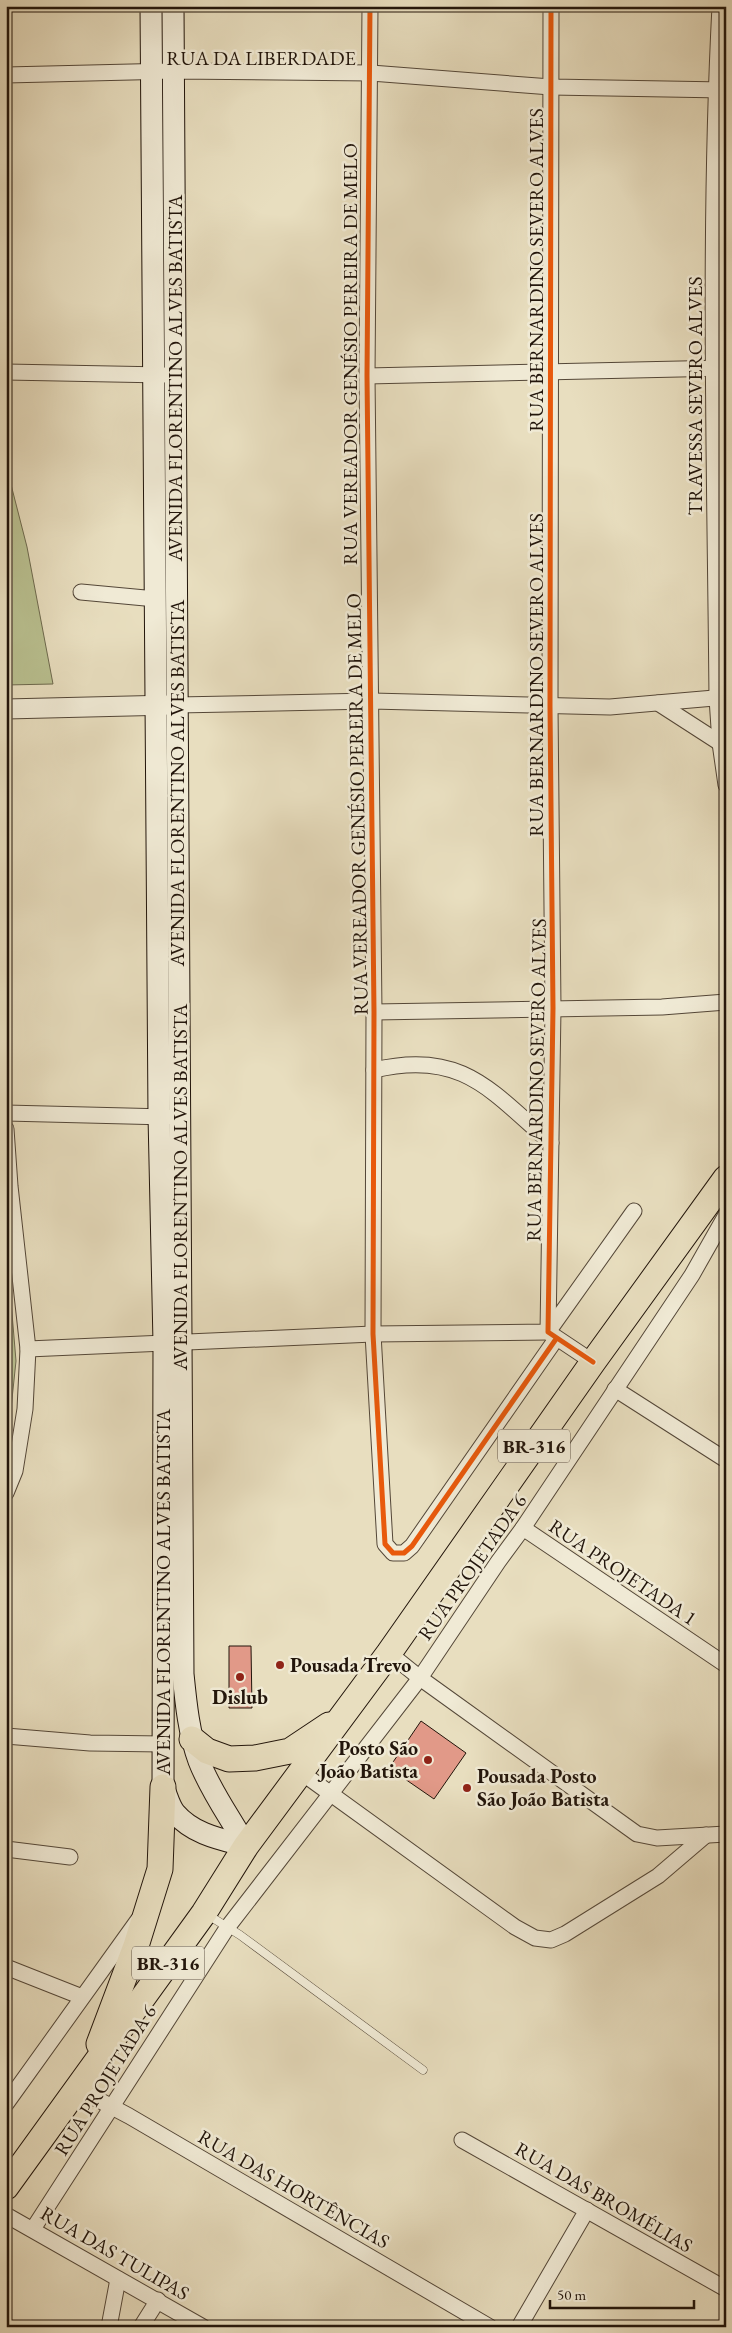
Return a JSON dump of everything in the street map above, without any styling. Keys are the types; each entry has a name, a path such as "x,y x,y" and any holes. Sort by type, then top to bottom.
{"highway":[{"name":"BR-316","path":"6,2187 204,1913 246,1846 390,1653 593,1362 721,1208 726,1178"},
{"path":"192,1739 207,1751 230,1759 255,1758 290,1751 343,1715"},
{"path":"82,2083 136,1946 160,1869 163,1787"}],"main road":[{"name":"AVENIDA FLORENTINO ALVES BATISTA","path":"151,6 152,72 165,375 172,1343 173,1674 163,1744 163,1787 174,1812 195,1830 212,1838 246,1846"},
{"name":"AVENIDA FLORENTINO ALVES BATISTA","path":"167,705 156,599 165,375 173,6"},
{"name":"AVENIDA FLORENTINO ALVES BATISTA","path":"173,1674 192,1739 207,1778 224,1812 246,1846"}],"street":[{"name":"RUA VEREADOR GENÉSIO PEREIRA DE MELO","path":"370,6 371,73 367,376 374,1012 372,1334 385,1544 388,1550 393,1553 404,1553 412,1546 552,1336"},
{"name":"RUA BERNARDINO SEVERO ALVES","path":"551,6 550,706 553,1008 551,1144 552,1336"},
{"name":"TRAVESSA SEVERO ALVES","path":"720,6 720,743 726,785"},
{"name":"RUA DA LIBERDADE","path":"6,75 173,71 371,73 552,87 721,90"},
{"path":"367,376 720,367"},
{"path":"6,372 165,375"},
{"path":"81,592 156,599"},
{"path":"6,709 372,701 610,706 721,698"},
{"path":"658,703 720,743"},
{"path":"374,1012 662,1007 726,1002"},
{"path":"374,1070 395,1065 428,1064 462,1072 484,1085 551,1144"},
{"path":"6,1113 169,1117"},
{"path":"6,1129 10,1186 28,1349 25,1409 15,1471 6,1493"},
{"name":"RUA PROJETADA 6","path":"33,2229 227,1928 420,1678 498,1562 524,1528 692,1275 721,1208"},
{"path":"552,1336 634,1211"},
{"path":"28,1349 372,1334 552,1336 593,1362"},
{"path":"615,1389 726,1460"},
{"name":"RUA PROJETADA 1","path":"524,1528 726,1665"},
{"path":"390,1653 420,1678 637,1834 657,1838 726,1834"},
{"path":"6,1736 90,1743 163,1744"},
{"path":"302,1773 515,1927 535,1938 551,1940 565,1934 658,1876 706,1835"},
{"path":"6,1849 70,1857"},
{"path":"6,2104 150,1902"},
{"path":"6,1967 82,1997"},
{"name":"RUA DAS HORTÊNCIAS","path":"82,2083 113,2107 490,2327"},
{"name":"RUA DAS BROMÉLIAS","path":"462,2140 726,2289"},
{"path":"519,2327 587,2210"},
{"name":"RUA DAS TULIPAS","path":"6,2214 203,2327"},
{"path":"109,2327 118,2279"},
{"path":"141,2327 158,2300"}],"lane":[{"path":"204,1913 423,2070"}],"green space":[{"path":"6,465 27,547 53,684 6,685"},
{"path":"6,1242 16,1361 6,1456"}],"building":[{"name":"Dislub","path":"229,1646 251,1646 252,1708 229,1708"},
{"name":"Posto São João Batista","path":"421,1721 466,1753 434,1799 389,1768"}],"cycle path":[{"path":"370,6 367,376 374,1012 373,1334 385,1544 393,1553 404,1553 412,1546 556,1339"},
{"path":"551,6 550,706 553,1008 548,1332 593,1362"}],"place":[{"name":"Pousada Trevo","path":"280,1665"},
{"name":"Dislub","path":"240,1677"},
{"name":"Posto São João Batista","path":"428,1760"},
{"name":"Pousada Posto São João Batista","path":"467,1788"}]}
